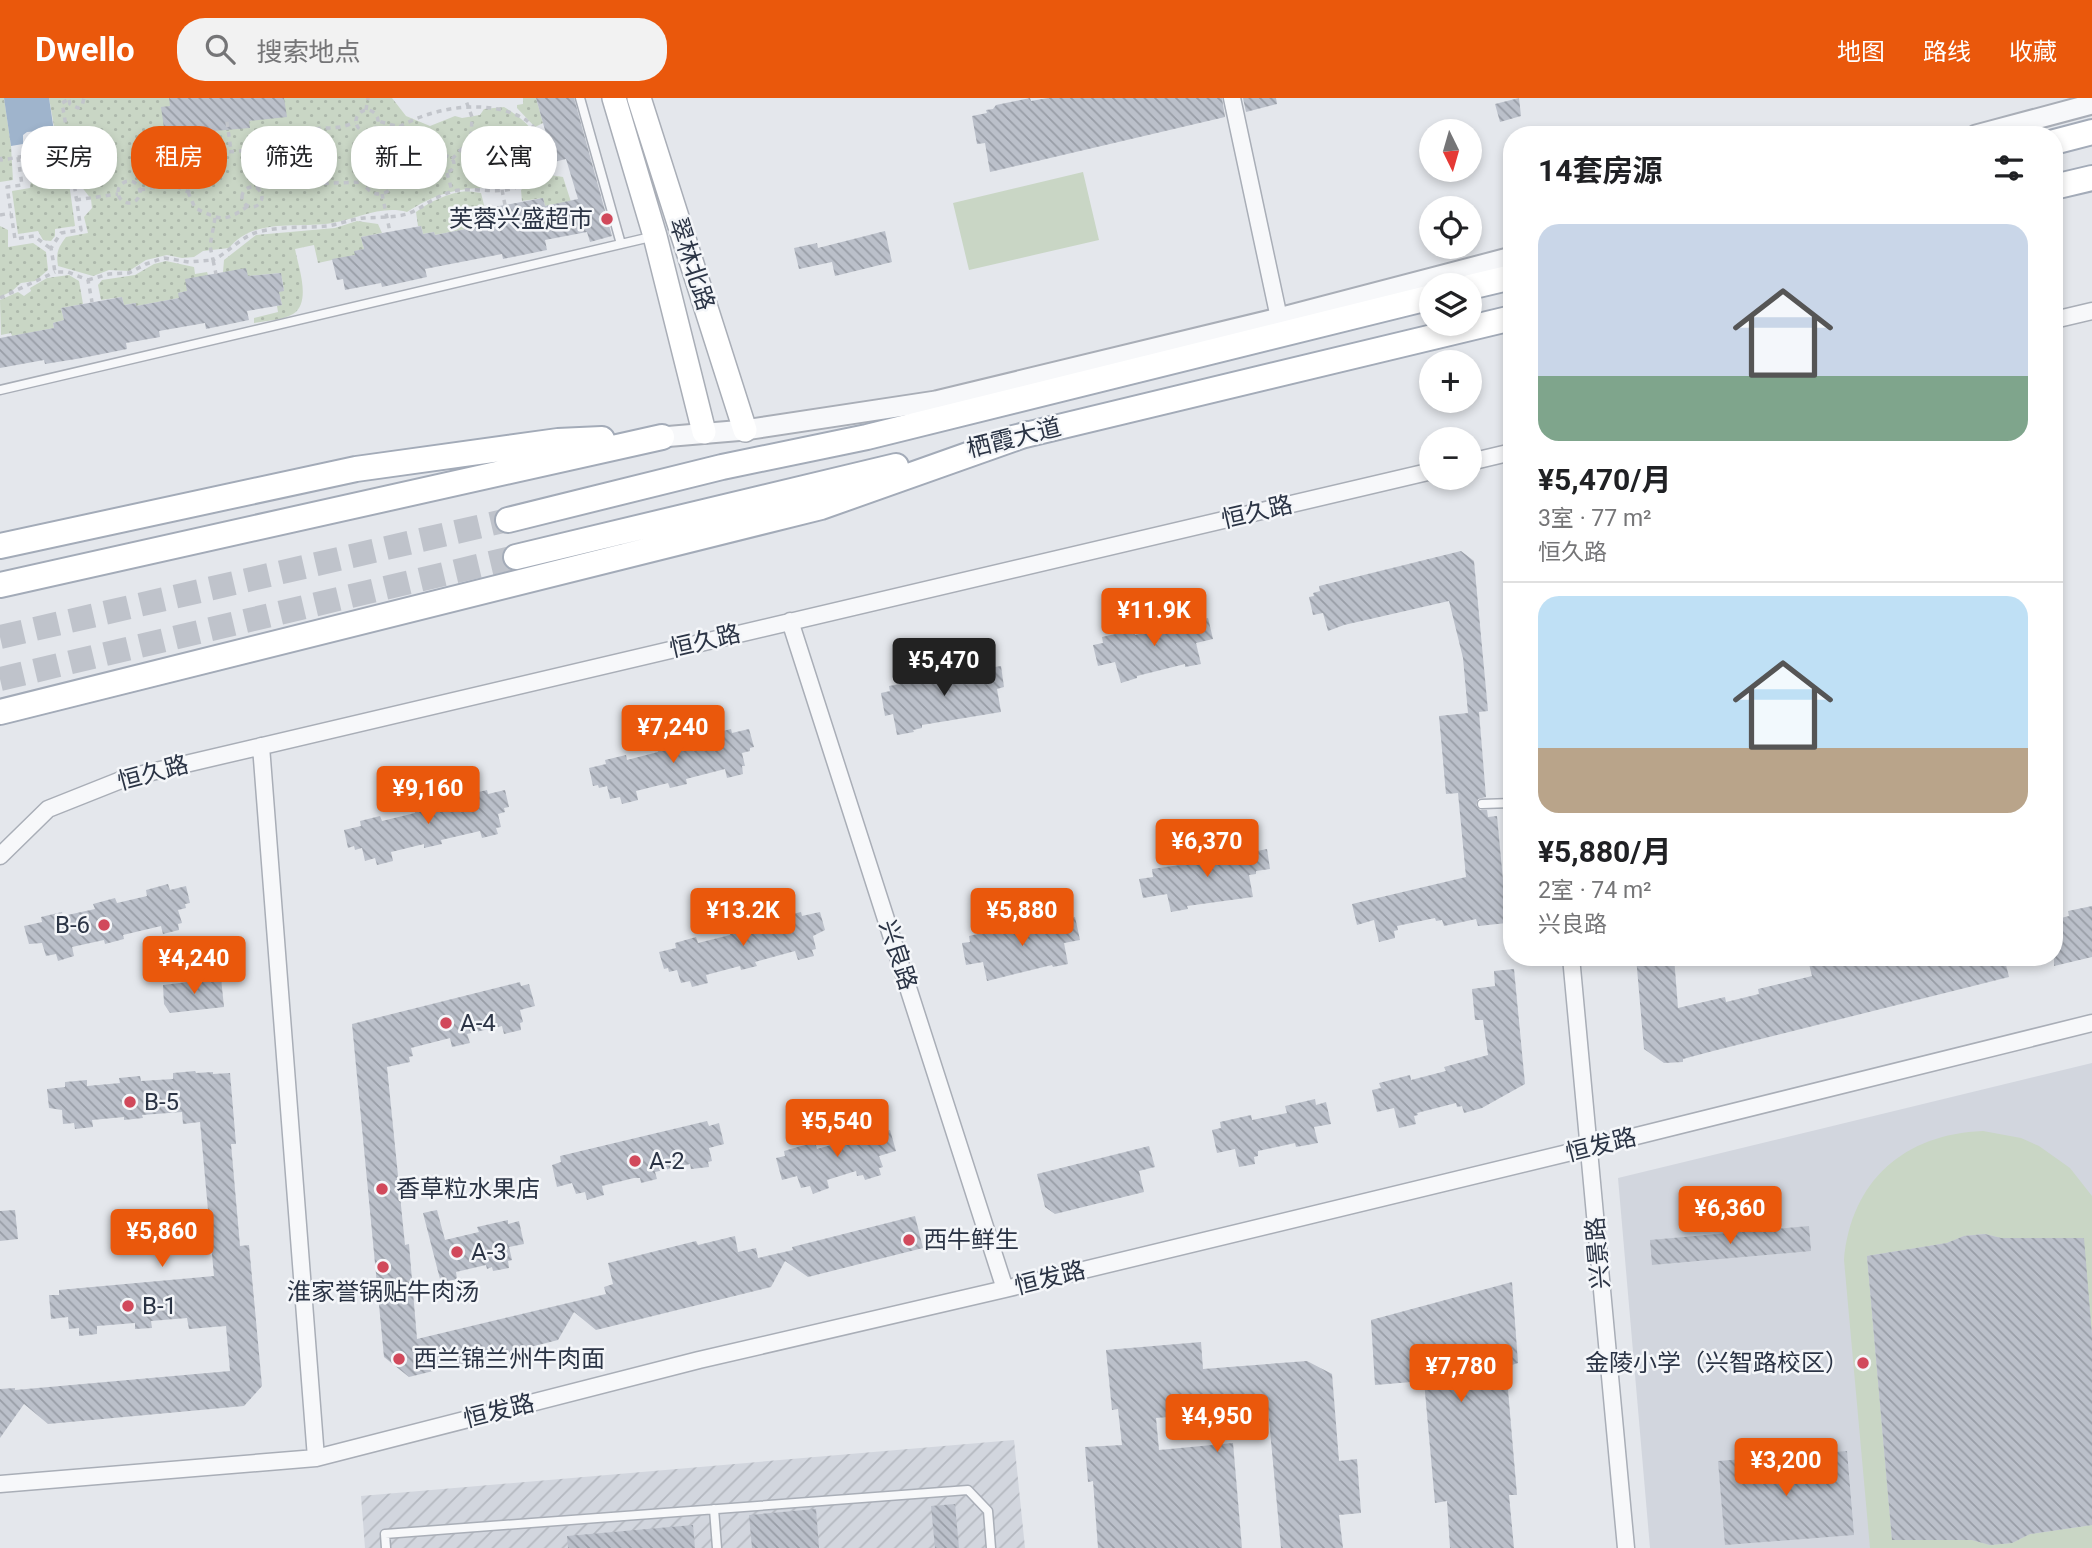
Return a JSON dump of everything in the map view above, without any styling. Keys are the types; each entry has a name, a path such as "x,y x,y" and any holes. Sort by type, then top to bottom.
{"main road":[{"name":"翠林北路","path":"614,98 655,236 704,432"},
{"name":"翠林北路","path":"639,98 745,430"},
{"path":"2063,140 2092,132"},
{"path":"2063,185 2092,178"},
{"path":"1482,284 1503,279"},
{"name":"栖霞大道","path":"508,520 722,467 867,437 1419,300"},
{"name":"栖霞大道","path":"516,557 1503,320"},
{"path":"0,712 821,507 1027,435"},
{"path":"0,546 356,469 558,440 662,437"},
{"path":"0,585 662,437"}],"street":[{"path":"1232,98 1279,318"},
{"path":"2010,126 2092,104"},
{"path":"662,437 745,430 936,401 1279,318 1503,259"},
{"path":"2063,318 2092,311"},
{"path":"1482,459 1503,454"},
{"name":"恒久路","path":"0,856 48,809 126,778 1419,474"},
{"name":"兴良路","path":"790,621 1005,1289"},
{"path":"261,746 316,1458"},
{"name":"兴景路","path":"1572,966 1626,1548"},
{"name":"恒发路","path":"0,1484 316,1458 699,1360 1588,1148 2092,1023"}],"lane":[{"path":"580,98 621,244"},
{"path":"0,390 655,236"},
{"path":"1482,804 1503,803"},
{"path":"386,1548 385,1534 968,1490 988,1511 991,1548"},
{"path":"714,1509 717,1548"}],"path":[{"path":"66,126 62,103 69,99 70,104 78,108 82,106 84,98"},
{"path":"366,110 368,98"},
{"path":"378,121 398,127 422,114 465,100 488,101"},
{"path":"452,159 471,139 472,117 465,100"},
{"path":"0,298 55,272 68,272 88,280 109,274 129,273 164,258 189,262 213,260 247,236 258,232 335,225 360,218 408,214 429,201 452,192 502,191 526,181 541,148 539,135 532,125 517,110 508,106"},
{"path":"227,153 273,143 302,131 335,130 355,122 360,112 366,110 376,115 377,126"},
{"path":"227,122 231,152"},
{"path":"355,122 356,126"},
{"path":"0,157 1,160 21,156"},
{"path":"18,157 22,184 7,187 15,239 34,236 51,248"},
{"path":"447,157 452,159"},
{"path":"452,159 454,167 447,173 452,192"},
{"path":"118,194 122,183 127,181 133,181 140,190"},
{"path":"55,272 51,248 61,233 81,230 75,189"},
{"path":"140,190 146,189"},
{"path":"182,189 183,192 188,192"},
{"path":"188,192 191,189"},
{"path":"247,189 242,193 242,198 248,206"},
{"path":"188,192 195,208 215,218 230,218 261,201 262,196 257,189"},
{"path":"368,189 382,194 389,189"},
{"path":"118,194 125,202 131,202 136,200 140,190"},
{"path":"502,191 505,205"},
{"path":"76,200 118,194"},
{"path":"382,194 390,232"},
{"path":"0,215 11,213"},
{"path":"215,218 210,246 215,274"},
{"path":"88,280 92,302"}],"shaded area":[{"name":"金陵小学（兴智路校区）","path":"2092,1063 2092,1548 1650,1548 1618,1178"},
{"path":"1014,1440 1025,1548 365,1548 361,1496"}],"green space":[{"path":"0,98 4,98 13,180 0,182"},
{"path":"49,98 392,98 406,116 430,126 455,116 462,118 480,115 484,109 504,107 528,126 461,126 461,189 468,189 447,193 407,212 388,210 319,225 264,228 239,238 229,248 203,251 194,257 167,255 146,260 129,271 109,270 93,276 58,266 58,250 66,237 88,233 84,217 92,208 91,199 83,189 117,189 117,126 54,126"},
{"path":"523,98 536,98 543,123 534,126 517,108 517,105 523,104"},
{"path":"1083,172 1099,240 969,270 953,203"},
{"path":"557,176 563,177 571,202 545,206 543,198 522,201 521,190 557,189"},
{"path":"70,189 75,226 55,229 55,236 51,241 43,240 38,231 18,234 12,191"},
{"path":"467,191 481,193 485,221 475,222 476,227 435,235 434,232 423,234 421,226 418,226 416,212 440,198"},
{"path":"357,221 378,224 382,233 361,237 364,249 355,251 355,255 318,263 314,245 295,249 303,293 299,308 284,318 254,323 254,318 278,312 277,306 282,305 279,292 284,290 281,273 248,276 223,272 224,260 256,235 335,228"},
{"path":"0,226 8,230 8,247 33,243 46,252 48,270 35,281 21,283 0,297"},
{"path":"166,261 194,267 195,274 207,272 208,275 187,291 179,293 179,298 136,306 135,303 124,305 122,297 101,300 98,285 102,280 135,275 154,264"},
{"path":"69,275 79,281 83,304 61,308 64,320 53,323 54,328 12,336 11,333 1,335 0,300 18,292 24,296 31,291 30,288 47,278"},
{"path":"1983,1131 2021,1138 2039,1146 2070,1168 2092,1196 2092,1335 2083,1238 2001,1238 1985,1234 1867,1256 1892,1540 1972,1540 1990,1545 2012,1543 2030,1534 2092,1525 2092,1548 1870,1548 1844,1260 1849,1232 1870,1185 1886,1167 1906,1152 1929,1141 1955,1134"}],"water":[{"path":"4,98 49,98 53,126 21,126 21,144 11,146"}],"building":[{"path":"169,98 284,98 287,117 249,121 250,126 227,130 227,126 164,126 161,107 170,106"},
{"path":"536,98 574,98 612,236 590,242 587,232 545,240 547,250 503,259 502,254 425,269 427,277 382,287 381,283 345,290 343,279 337,280 332,259 355,255 354,251 364,249 361,237 421,226 423,234 434,232 435,235 476,227 475,222 485,221 483,209 543,198 545,206 578,199 566,159 557,161 557,126 544,126"},
{"path":"1030,98 1031,101 1048,98 1222,98 1225,117 990,172 985,143 977,144 972,116 987,113 986,110 993,109 996,105"},
{"path":"1243,98 1276,98 1277,104 1246,112"},
{"path":"1519,98 1521,116 1500,122 1495,104"},
{"path":"885,231 892,262 835,276 832,262 799,269 794,248 817,243 818,248"},
{"path":"246,268 248,276 281,273 284,291 279,292 282,305 247,311 249,320 206,329 205,323 159,331 160,337 126,343 127,349 45,364 44,360 0,368 0,338 54,328 53,323 64,320 61,308 122,297 124,305 136,303 136,306 179,298 178,293 187,291 185,279"},
{"path":"1461,551 1474,561 1488,711 1479,712 1486,797 1478,799 1476,805 1480,810 1487,810 1488,817 1497,816 1503,880 1503,923 1478,926 1476,919 1444,926 1442,920 1436,921 1435,918 1397,926 1398,930 1394,931 1395,938 1379,942 1374,920 1357,925 1352,904 1466,877 1458,793 1446,794 1439,716 1468,713 1463,658 1449,601 1328,631 1323,613 1313,615 1309,597 1320,591 1319,586"},
{"path":"1197,615 1198,620 1208,618 1213,639 1196,643 1201,664 1185,667 1185,664 1137,676 1121,683 1115,662 1098,666 1093,645 1103,643 1102,637 1133,630 1135,635 1169,627 1167,622"},
{"path":"989,664 989,668 1001,666 1004,687 997,689 1001,712 922,725 922,728 913,730 914,732 897,735 893,714 885,716 881,693 890,691 889,686 968,672 968,668"},
{"path":"731,729 732,733 749,729 754,747 742,753 745,766 742,766 743,774 727,778 725,769 686,779 687,784 670,788 668,783 636,791 638,800 622,804 620,797 610,799 607,786 593,786 589,768 606,764 605,760 626,755 627,760 658,752 657,747 678,742 679,747 712,738 711,734"},
{"path":"487,790 488,794 505,790 509,807 498,814 501,827 496,828 498,834 482,838 480,831 441,840 442,844 424,848 424,844 391,852 393,861 377,865 375,858 365,861 362,848 348,848 344,830 361,826 360,821 380,816 382,821 415,813 414,808 432,803 434,808 467,800 466,795"},
{"path":"1251,847 1252,852 1267,849 1270,869 1249,875 1253,897 1187,906 1188,909 1171,912 1167,894 1143,898 1139,879 1153,877 1152,869 1221,859 1219,853"},
{"name":"B-6","path":"168,884 170,890 186,886 190,903 185,904 186,908 178,910 182,923 178,924 179,930 163,934 161,926 123,935 124,939 105,944 104,940 72,947 74,956 58,961 56,954 46,956 42,943 29,944 24,926 42,922 41,917 62,912 63,916 95,909 93,904 115,898 117,903 147,896 146,890"},
{"path":"2092,906 2092,957 2063,964 2063,918 2069,916 2068,911"},
{"path":"801,912 802,916 820,912 825,930 813,936 816,949 812,950 814,956 798,960 795,951 755,962 757,966 741,970 740,966 706,975 708,983 692,987 690,981 681,983 677,970 669,972 668,968 664,969 659,952 676,948 675,943 696,937 698,943 730,935 729,930 748,924 749,930 781,922 780,917"},
{"path":"1065,914 1066,919 1075,917 1080,940 1064,943 1068,964 1052,965 987,981 983,962 966,965 962,943 970,942 969,936 1000,929 1001,934 1035,927 1033,921"},
{"path":"1637,966 1675,966 1678,1008 1725,997 1726,1002 1759,994 1758,989 1812,976 1810,966 2006,966 2009,977 1713,1051 1683,1059 1683,1062 1664,1063 1644,1049"},
{"path":"1514,969 1525,1084 1482,1108 1464,1113 1462,1106 1457,1107 1456,1103 1417,1113 1418,1115 1414,1116 1416,1124 1399,1128 1394,1108 1377,1112 1372,1090 1381,1088 1379,1083 1410,1075 1411,1080 1446,1071 1444,1067 1488,1055 1483,1020 1475,1020 1472,989 1495,986 1494,971"},
{"path":"221,978 224,1007 170,1013 164,1004 163,985"},
{"path":"520,982 521,986 529,984 535,1006 520,1010 523,1022 520,1023 521,1030 504,1034 502,1026 467,1034 470,1043 452,1047 450,1038 411,1048 413,1056 409,1057 410,1062 387,1067 405,1245 409,1244 417,1339 606,1294 604,1287 613,1284 608,1263 696,1241 698,1245 735,1236 738,1252 756,1248 758,1258 915,1216 923,1248 808,1277 785,1261 771,1287 596,1330 574,1312 558,1340 409,1377 384,1357 352,1024"},
{"path":"173,1073 230,1073 236,1144 231,1144 240,1246 249,1245 262,1386 244,1406 48,1424 24,1404 0,1438 0,1389 15,1390 230,1371 226,1326 189,1329 187,1318 151,1321 152,1328 135,1329 135,1323 97,1326 97,1334 79,1336 79,1328 69,1329 68,1317 51,1319 49,1295 59,1295 59,1290 214,1276 200,1122 183,1124 182,1112 142,1115 143,1118 124,1120 124,1117 92,1120 93,1127 75,1129 74,1123 63,1124 62,1110 49,1108 47,1089 65,1087 65,1082 87,1080 87,1086 120,1083 119,1078 140,1076 141,1081 173,1079"},
{"path":"1315,1099 1316,1105 1326,1102 1331,1124 1314,1127 1318,1143 1296,1147 1295,1143 1258,1151 1258,1156 1254,1157 1255,1164 1239,1167 1235,1149 1217,1153 1212,1130 1221,1128 1220,1122 1251,1115 1252,1120 1287,1113 1285,1106"},
{"name":"A-2","path":"707,1121 709,1126 719,1123 724,1144 709,1148 712,1161 708,1162 709,1167 691,1169 690,1164 655,1172 657,1179 641,1183 640,1178 634,1178 602,1186 604,1195 587,1200 585,1192 576,1194 572,1183 557,1187 552,1165 561,1162 560,1156"},
{"path":"878,1126 880,1133 890,1130 896,1151 879,1156 883,1167 879,1168 881,1175 865,1180 863,1175 857,1176 856,1171 827,1180 829,1188 813,1194 810,1186 801,1188 797,1176 782,1180 776,1158 785,1156 784,1151 815,1142 817,1149 849,1140 848,1135"},
{"path":"1149,1146 1155,1167 1139,1171 1144,1192 1055,1214 1045,1207 1037,1174"},
{"path":"15,1210 18,1239 0,1241 0,1211"},
{"name":"A-3","path":"437,1210 445,1240 479,1232 477,1227 508,1220 508,1224 519,1221 524,1244 509,1247 512,1260 508,1261 509,1268 493,1271 492,1267 487,1269 486,1265 456,1272 457,1279 441,1283 423,1213"},
{"path":"1809,1226 1811,1251 1652,1265 1650,1240"},
{"path":"1985,1234 2001,1238 2084,1238 2092,1335 2092,1525 2030,1534 2012,1543 1990,1545 1972,1540 1892,1540 1867,1256"},
{"path":"1512,1282 1518,1363 1506,1367 1517,1495 1509,1495 1514,1548 1450,1548 1447,1501 1435,1503 1424,1381 1375,1385 1371,1320"},
{"path":"1201,1342 1203,1369 1307,1361 1332,1374 1339,1461 1357,1459 1361,1513 1339,1515 1343,1548 1281,1548 1268,1409 1156,1418 1159,1450 1233,1443 1242,1548 1098,1548 1093,1481 1088,1482 1085,1447 1122,1445 1118,1409 1112,1410 1106,1350"},
{"path":"1847,1451 1854,1535 1725,1545 1718,1461"},
{"path":"955,1504 959,1548 935,1548 931,1506"},
{"path":"816,1509 819,1548 752,1548 749,1515"},
{"path":"693,1525 695,1548 568,1548 567,1536"}],"tunnel":[{"path":"0,637 508,520"},
{"path":"0,679 516,557"}],"place":[{"name":"芙蓉兴盛超市","path":"607,219"},
{"name":"B-6","path":"104,925"},
{"name":"A-4","path":"446,1023"},
{"name":"B-5","path":"130,1102"},
{"name":"A-2","path":"635,1161"},
{"name":"香草粒水果店","path":"382,1189"},
{"name":"西牛鲜生","path":"909,1240"},
{"name":"A-3","path":"457,1252"},
{"name":"淮家誉锅贴牛肉汤","path":"383,1267"},
{"name":"B-1","path":"128,1306"},
{"name":"西兰锦兰州牛肉面","path":"399,1359"},
{"name":"金陵小学（兴智路校区）","path":"1863,1363"}]}
